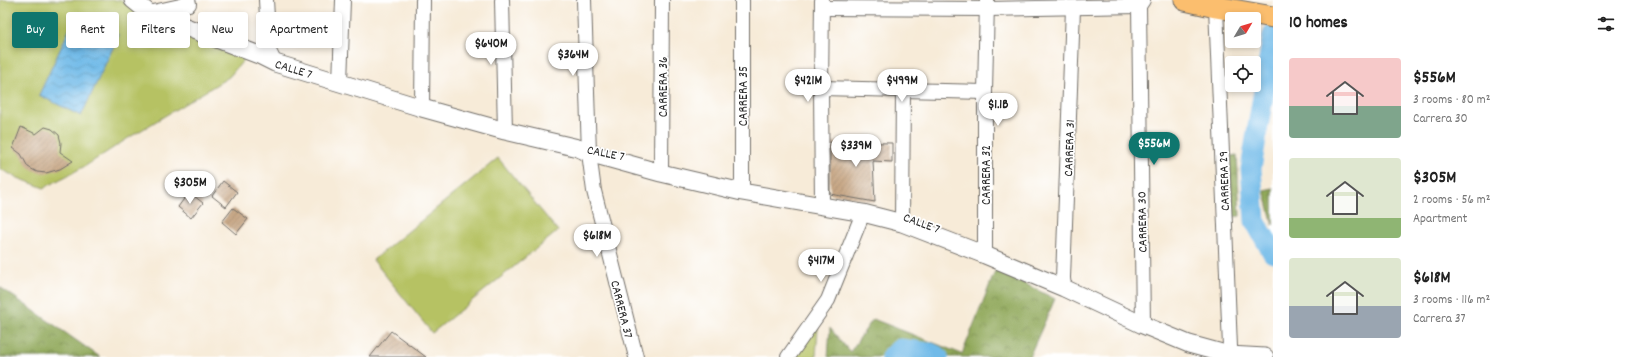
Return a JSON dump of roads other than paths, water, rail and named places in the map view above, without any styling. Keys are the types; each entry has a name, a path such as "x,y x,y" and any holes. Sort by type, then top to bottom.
{"main road":[{"path":"1185,0 1273,17"}],"street":[{"name":"CALLE 7","path":"133,0 148,12"},
{"path":"153,12 189,4 188,0"},
{"path":"266,0 269,51 275,63"},
{"path":"340,82 343,0"},
{"path":"422,108 423,0"},
{"path":"502,0 505,131"},
{"name":"CARRERA 37","path":"584,0 585,149 594,191 636,357"},
{"name":"CARRERA 36","path":"661,169 662,0"},
{"name":"CARRERA 35","path":"742,0 742,187"},
{"path":"822,201 822,4 988,4 1073,8 1141,3"},
{"name":"CARRERA 30","path":"1141,3 1143,322"},
{"name":"CARRERA 32","path":"985,250 985,92 988,4"},
{"name":"CARRERA 29","path":"1216,7 1229,351"},
{"name":"CARRERA 31","path":"1063,283 1073,8"},
{"name":"CALLE 7","path":"190,29 259,55 275,63 422,108 505,131 742,187 822,201 865,204 985,250 1063,283 1189,344 1265,357"},
{"path":"821,88 985,92"},
{"path":"902,219 903,90"},
{"name":"CALLE 7","path":"822,201 863,213 902,219"},
{"path":"788,357 828,300 863,213"}],"water":[{"path":"66,37 66,48 113,48 81,116 39,95"}],"waterway":[{"path":"1273,35 1251,169 1255,221 1273,253"},
{"path":"891,357 900,349 930,353 938,357"}]}
